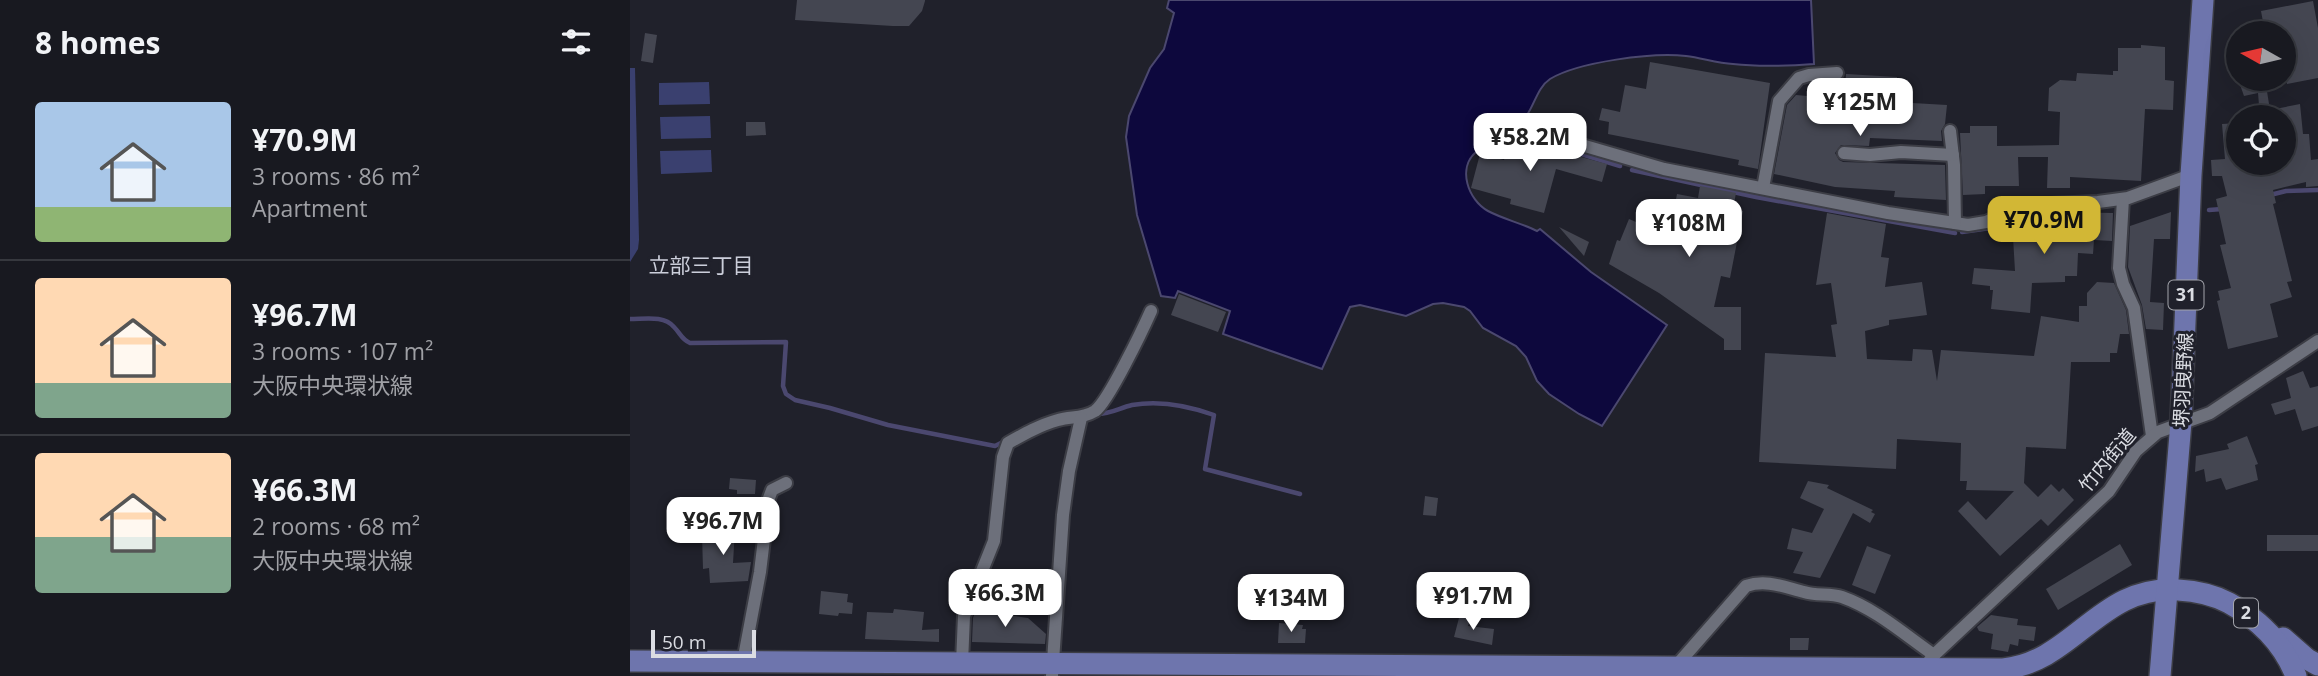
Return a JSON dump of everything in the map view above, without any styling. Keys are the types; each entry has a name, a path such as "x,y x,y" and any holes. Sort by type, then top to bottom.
{"main road":[{"name":"堺羽曳野線","path":"2160,676 2181,422 2191,174 2203,0"},
{"name":"2","path":"1052,670 1676,666 2003,669 2028,664 2059,646 2094,618 2128,597 2168,589 2213,596 2258,621 2285,652 2296,676"},
{"path":"2258,621 2318,665"},
{"name":"2","path":"630,661 962,663 1157,676"}],"street":[{"path":"1763,188 1779,101 1799,78 1837,73"},
{"path":"1523,128 1635,162 1968,225 1986,222 2029,204 2123,199 2191,174"},
{"path":"1950,131 1955,223"},
{"path":"1844,153 1953,155"},
{"path":"2123,199 2119,268 2134,308 2152,436"},
{"path":"962,663 964,616 994,541 1003,457 1008,443 1033,429 1060,419 1081,417 1098,409 1152,311"},
{"name":"竹内街道","path":"1924,667 2109,491 2127,462 2152,436 2181,422 2210,413 2318,341"},
{"path":"1052,670 1063,515 1081,417"},
{"path":"743,662 760,572 769,498 772,490 786,483"},
{"path":"1676,666 1745,586 1758,582 1813,595 1838,596 1863,606 1924,667"}],"shaded area":[{"path":"1169,0 1811,0 1814,64 1743,65 1672,55 1636,57 1578,68 1546,82 1520,124 1476,152 1470,159 1467,166 1467,183 1470,192 1481,206 1537,231 1540,229 1591,272 1667,325 1602,426 1549,394 1537,381 1526,357 1516,346 1483,328 1464,307 1433,304 1406,316 1360,305 1350,307 1322,369 1223,334 1230,311 1178,291 1175,298 1161,296 1137,215 1126,137 1129,116 1150,68 1164,49 1174,13 1167,8"},
{"path":"630,68 635,68 639,240 638,249 630,262"},
{"path":"709,82 710,104 659,105 659,83"},
{"path":"710,116 711,138 661,139 660,117"},
{"path":"711,150 712,172 661,174 660,151"}],"building":[{"path":"797,0 925,1 922,11 909,26 893,26 795,20"},
{"path":"2313,1 2318,28 2318,78 2296,82 2296,21 2263,21 2261,11"},
{"path":"645,33 657,35 653,63 641,61"},
{"path":"2141,45 2165,47 2165,80 2174,81 2173,110 2145,109 2141,181 2070,177 2070,188 2047,188 2048,157 2018,157 2019,186 1985,186 1985,194 1963,195 1960,133 1970,133 1970,126 1997,126 1997,146 2059,145 2060,112 2048,111 2049,88 2060,80 2076,81 2077,73 2113,75 2113,71 2118,71 2118,48 2141,48"},
{"path":"1650,62 1770,83 1758,169 1738,165 1739,160 1608,134 1609,122 1599,120 1602,108 1620,112 1625,85 1646,89"},
{"path":"1846,74 1897,77 1895,102 1947,105 1945,124 1941,131 1942,141 1870,138 1869,146 1841,145 1835,153 1843,162 1945,165 1946,200 1894,197 1895,191 1835,187 1774,174 1787,105 1796,95 1830,98 1831,87 1845,88"},
{"path":"2242,91 2267,91 2269,105 2259,105 2258,93 2244,96"},
{"path":"2300,104 2303,134 2309,134 2311,160 2318,159 2318,186 2306,187 2306,182 2273,190 2276,203 2273,204 2292,281 2287,282 2292,297 2270,304 2278,337 2228,349 2217,301 2220,300 2218,291 2231,288 2220,245 2226,244 2216,199 2227,196 2222,176 2212,176 2211,160 2225,159 2222,124 2226,124 2226,175 2296,175 2295,105"},
{"path":"746,122 765,122 766,135 746,136"},
{"path":"1511,138 1607,164 1602,182 1556,169 1544,213 1510,204 1511,199 1471,188 1480,154 1504,160"},
{"path":"1700,186 1736,193 1733,209 1743,211 1730,278 1721,276 1714,307 1741,307 1741,350 1724,350 1724,339 1659,293 1609,264 1617,240 1620,241 1629,219 1669,236 1677,194 1698,198"},
{"path":"2171,212 2170,239 2154,239 2150,302 2164,303 2163,330 2146,329 2142,305 2128,267 2130,226"},
{"path":"1827,213 1886,224 1881,257 1889,258 1885,287 1922,282 1927,315 1889,320 1889,325 1865,331 1867,359 1912,361 1913,349 1932,350 1937,381 1941,350 2034,356 2041,316 2079,322 2079,306 2087,306 2087,293 2097,282 2114,283 2126,310 2129,334 2120,334 2117,353 2110,353 2110,362 2071,362 2066,449 2026,447 2024,483 2038,497 2051,484 2059,492 2063,488 2074,500 2048,526 2041,519 2000,556 1958,511 1968,501 1986,520 2014,491 1966,490 1967,481 1960,481 1961,443 1897,439 1896,469 1759,462 1765,353 1836,357 1831,325 1837,324 1831,283 1816,285"},
{"path":"2052,213 2113,213 2112,241 2094,240 2093,254 2078,253 2077,276 2065,276 2065,282 2032,283 2030,313 1991,309 1993,290 1990,290 1990,286 1972,284 1974,268 2015,271 2012,220 2051,220"},
{"path":"1559,227 1589,242 1584,256"},
{"path":"1179,294 1226,312 1218,332 1171,315"},
{"path":"2303,371 2310,388 2318,386 2318,426 2302,431 2295,409 2275,415 2271,404 2291,398 2286,378"},
{"path":"2247,436 2258,464 2255,465 2258,480 2226,490 2221,478 2206,482 2204,469 2195,472 2196,456 2229,449 2227,444"},
{"path":"730,478 756,480 755,494 737,494 737,490 729,489"},
{"path":"1808,481 1829,485 1827,488 1873,510 1871,512 1875,514 1870,523 1853,513 1820,578 1793,573 1803,552 1787,549 1792,528 1812,533 1824,509 1800,498"},
{"path":"1425,496 1438,498 1436,516 1423,515"},
{"path":"735,529 733,563 751,562 748,581 710,583 709,568 703,569 702,534 706,534 706,530"},
{"path":"2267,535 2318,535 2318,551 2267,551"},
{"path":"2120,544 2132,565 2058,610 2046,589"},
{"path":"1867,546 1891,555 1875,594 1852,585"},
{"path":"821,591 848,594 847,602 853,603 852,614 819,614"},
{"path":"894,609 924,612 922,630 939,629 939,642 865,639 867,612 893,613"},
{"path":"976,610 1028,618 1046,634 1045,644 972,642"},
{"path":"1460,614 1471,617 1468,626 1494,629 1492,645 1454,637"},
{"path":"1991,615 2018,619 2017,625 2036,627 2034,641 2019,639 2018,646 2010,644 2008,652 1991,649 1993,634 1979,631 1977,627"},
{"path":"1279,623 1303,625 1302,629 1306,629 1305,643 1278,643"},
{"path":"1790,638 1809,638 1808,650 1790,650"}],"waterway":[{"path":"1509,132 1620,166"},
{"path":"1632,170 1756,197 1955,233"},
{"path":"2270,195 2286,191 2318,190"},
{"path":"2064,209 2092,209"},
{"path":"2209,210 2222,209"},
{"path":"1962,232 1990,228 2011,217"},
{"path":"630,319 654,318 665,321 690,343 786,342 783,386 786,394 795,400 888,425 995,446 1005,441"},
{"path":"1095,414 1153,403 1214,415 1205,469 1300,494"}],"district":[{"name":"立部三丁目","path":"701,266"}]}
